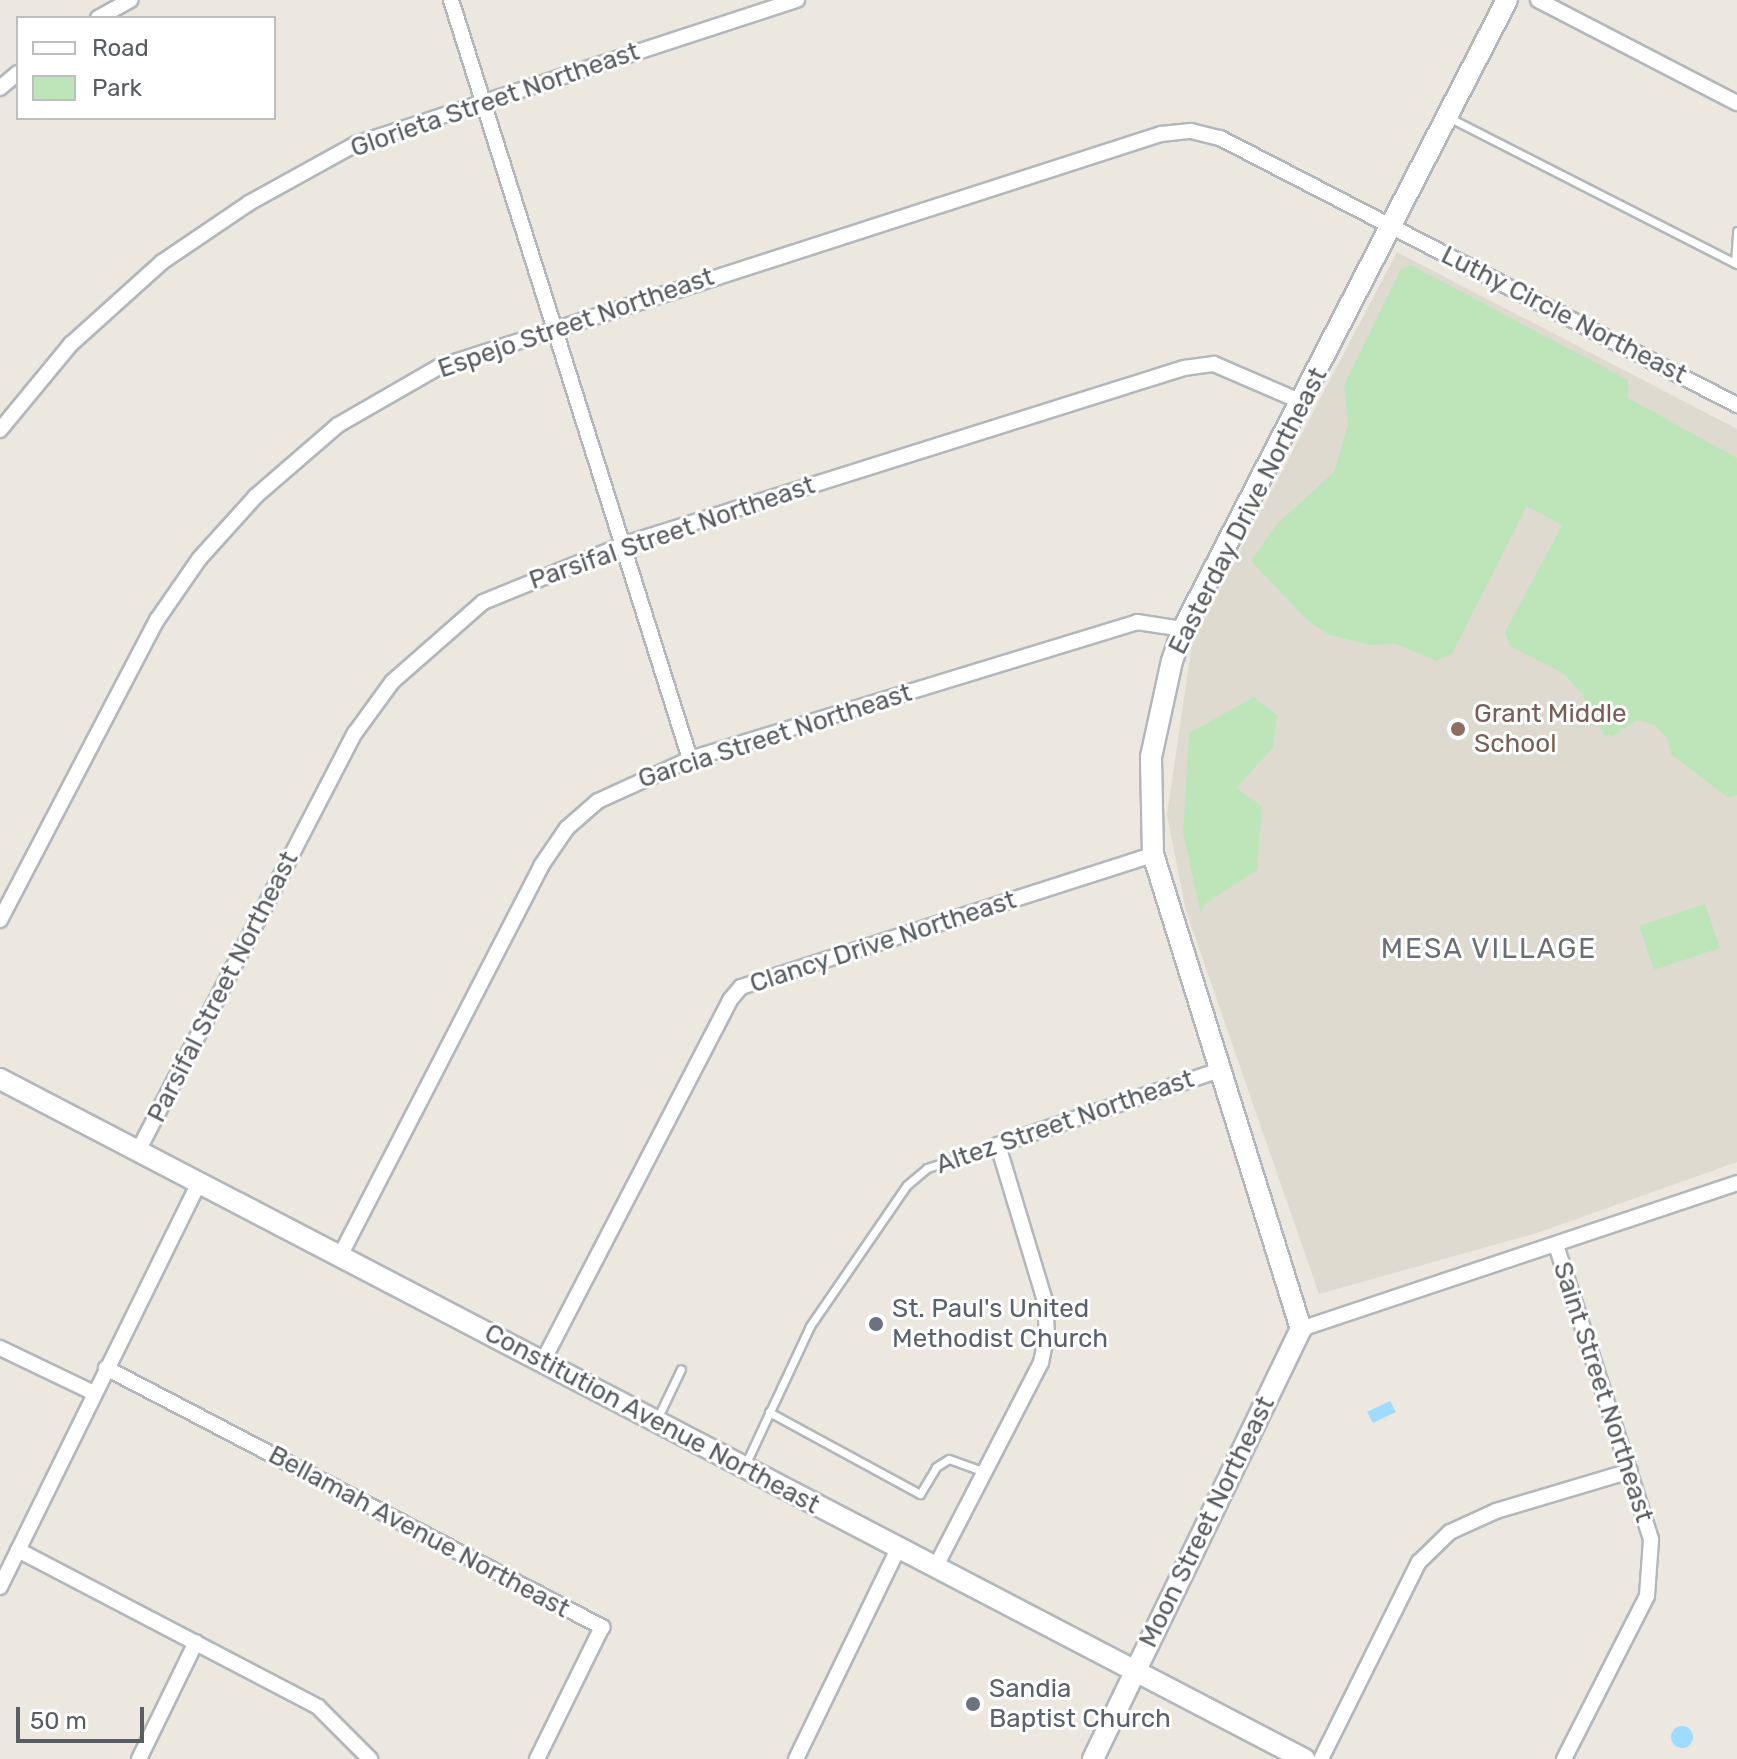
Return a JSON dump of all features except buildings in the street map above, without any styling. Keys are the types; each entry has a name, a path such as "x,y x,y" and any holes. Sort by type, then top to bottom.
{"street":[{"path":"102,16 130,0"},
{"path":"451,0 625,544 690,759"},
{"name":"Glorieta Street Northeast","path":"0,430 71,344 162,262 249,203 356,144 484,99 797,0"},
{"name":"Easterday Drive Northeast","path":"1301,1329 1153,855 1151,757 1183,629 1507,0"},
{"path":"1538,0 1737,102"},
{"path":"0,88 16,75"},
{"name":"Espejo Street Northeast","path":"0,920 157,620 200,558 256,496 338,425 439,367 1161,134 1191,131 1220,138 1391,225"},
{"name":"Luthy Circle Northeast","path":"1391,225 1737,405"},
{"name":"Parsifal Street Northeast","path":"138,1151 355,733 392,682 483,602 625,544 1184,368 1214,364 1302,402"},
{"name":"Garcia Street Northeast","path":"340,1256 541,866 567,828 598,801 690,759 1137,622 1183,629"},
{"name":"Clancy Drive Northeast","path":"543,1361 730,1000 741,987 1153,855"},
{"name":"Altez Street Northeast","path":"998,1145 1219,1070"},
{"name":"Constitution Avenue Northeast","path":"0,1079 1304,1759"},
{"path":"936,1566 1041,1363 1047,1333 1045,1301 998,1145"},
{"path":"0,1587 199,1182"},
{"path":"1301,1329 1737,1183"},
{"name":"Saint Street Northeast","path":"1556,1245 1651,1540 1647,1596 1564,1759"},
{"name":"Moon Street Northeast","path":"1093,1759 1301,1329"},
{"path":"0,1348 94,1393"},
{"name":"Bellamah Avenue Northeast","path":"106,1368 602,1627 537,1759"},
{"path":"1321,1759 1419,1562 1450,1532 1496,1511 1630,1471"},
{"path":"796,1759 899,1547"},
{"path":"18,1550 318,1707 370,1759"},
{"path":"139,1759 196,1642"}],"lane":[{"path":"1447,116 1736,264 1737,231"},
{"name":"Altez Street Northeast","path":"744,1467 810,1326 907,1185 927,1168 998,1145"},
{"path":"656,1421 681,1369"},
{"path":"769,1412 920,1494 936,1467 949,1459 984,1472"}],"shaded area":[{"name":"Grant Middle School","path":"1397,252 1737,429 1737,1162 1537,1233 1319,1294 1186,911 1167,815 1192,643"}],"green space":[{"path":"1411,265 1628,380 1628,398 1737,458 1737,795 1728,798 1671,754 1667,738 1654,725 1637,720 1613,736 1604,735 1580,691 1564,674 1510,646 1505,632 1562,525 1527,506 1452,654 1436,661 1396,644 1370,645 1330,635 1308,621 1251,561 1277,524 1334,472 1348,425 1344,385 1401,269"},
{"path":"1254,697 1277,715 1273,748 1236,788 1262,806 1257,870 1205,904 1201,914 1183,833 1189,733"},
{"path":"1705,904 1720,948 1654,970 1639,926"}],"water":[{"path":"1390,1401 1396,1412 1373,1423 1367,1412"},
{"path":"1682,1726 1690,1729 1693,1737 1690,1745 1682,1748 1674,1745 1671,1737 1674,1729"}],"place":[{"name":"Grant Middle School","path":"1458,729"},
{"name":"St. Paul's United Methodist Church","path":"876,1324"},
{"name":"Sandia Baptist Church","path":"973,1704"}],"district":[{"name":"MESA VILLAGE","path":"1489,949"}]}
